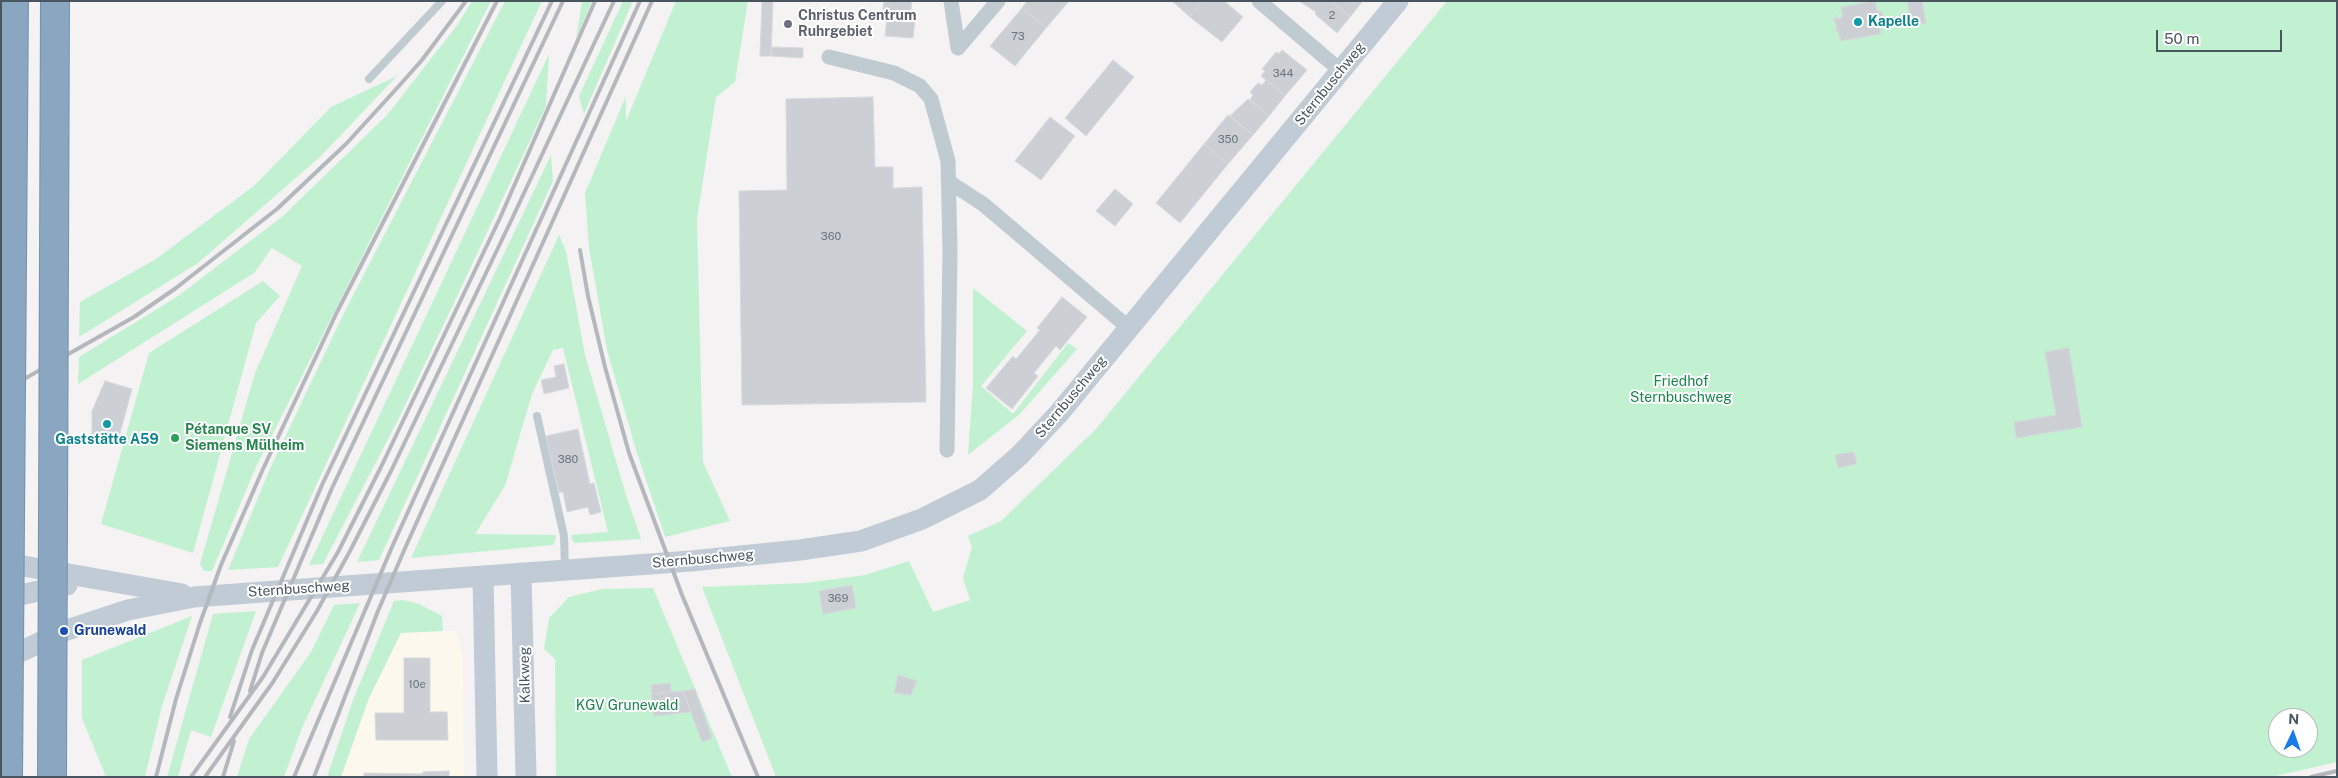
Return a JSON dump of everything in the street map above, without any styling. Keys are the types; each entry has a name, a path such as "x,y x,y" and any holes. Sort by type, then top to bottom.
{"highway":[{"path":"8,777 14,1"},
{"path":"52,777 55,1"}],"main road":[{"name":"Sternbuschweg","path":"1,661 64,631 128,610 194,597 565,570 800,550 861,541 922,520 980,490 1020,455 1060,412 1398,1"},
{"name":"Sternbuschweg","path":"1,562 194,597"},
{"name":"Kalkweg","path":"522,573 526,777"},
{"path":"483,576 487,777"},
{"name":"Sternbuschweg","path":"1,599 97,580"}],"street":[{"path":"952,1 958,48 990,4"},
{"path":"1259,1 1341,71"},
{"path":"829,58 894,73 920,86 931,99 948,161 949,182 950,250 947,450"},
{"path":"949,182 983,204 1129,328"}],"lane":[{"path":"370,80 442,1"},
{"path":"537,416 564,536 565,570"}],"shaded area":[{"path":"456,631 463,655 464,777 341,777 369,698 401,632"}],"green space":[{"path":"472,1 491,1 256,467 212,571 204,571 200,564 255,373 302,266 272,248 254,273 78,384 79,357 178,296 283,216 388,114 458,24"},
{"path":"505,1 542,1 278,567 228,570 269,471 344,313"},
{"path":"592,1 576,39 582,2"},
{"path":"623,1 633,1 584,114 579,96"},
{"path":"676,1 748,1 735,82 716,97 697,219 703,462 730,521 665,537 636,450 607,350 589,248 585,193 626,96 626,121"},
{"name":"Friedhof Sternbuschweg","path":"1447,1 2337,1 2337,762 2271,777 776,777 702,587 806,583 865,575 909,561 933,612 970,600 963,578 972,547 968,536 1001,521 1096,429"},
{"path":"549,54 546,106 461,288 400,416 323,564 309,565"},
{"path":"397,76 321,156 198,263 79,337 80,302 156,259 255,185 331,107"},
{"path":"551,155 553,181 379,560 357,562"},
{"path":"559,235 566,251 585,355 626,495 641,539 575,543 572,540 571,535 608,532 563,348 553,350 532,394 505,486 475,534 556,535 553,545 411,558"},
{"name":"Pétanque SV Siemens Mülheim","path":"263,281 280,296 256,323 193,553 101,524 149,353"},
{"path":"973,288 1027,331 981,386 1013,414 1068,343 1077,349 1020,414 968,455 973,384"},
{"name":"KGV Grunewald","path":"653,588 732,777 556,777 555,659 544,649 549,618 569,597 602,589"},
{"path":"403,600 419,604 442,616 443,631 401,633 369,698 341,777 327,777 353,700 394,601"},
{"path":"360,603 302,728 284,777 237,777 249,739 311,652 334,605"},
{"path":"256,611 211,737 191,730 178,777 167,777 213,614"},
{"path":"192,616 162,706 145,777 106,777 82,718 82,660"}],"building":[{"path":"762,1 773,1 771,56 760,56"},
{"path":"884,1 912,1 910,19 882,16"},
{"path":"1027,1 1069,1 1046,28 1022,8"},
{"path":"1172,1 1203,1 1190,17"},
{"path":"1203,1 1224,1 1243,17 1222,42 1190,17"},
{"path":"1299,1 1330,1 1350,17 1337,33 1315,14 1316,12"},
{"path":"1330,1 1361,1 1362,2 1350,17"},
{"name":"Kapelle","path":"1875,1 1877,11 1882,12 1884,19 1879,23 1881,34 1841,41 1837,31 1834,31 1837,29 1835,21 1832,20 1835,19 1836,15 1837,19 1843,17 1841,7"},
{"path":"1907,1 1922,1 1926,23 1912,26"},
{"path":"1022,8 1046,28 1015,66 990,46"},
{"path":"887,17 915,19 913,38 885,36"},
{"path":"771,47 803,48 803,58 771,56"},
{"path":"1282,50 1307,70 1285,96 1261,76 1265,71 1262,69 1276,52 1279,54"},
{"path":"1113,60 1134,77 1086,136 1065,118"},
{"path":"1266,80 1285,96 1269,116 1250,100 1253,95 1250,92 1258,83 1262,85"},
{"path":"873,97 875,167 893,167 893,188 922,187 926,402 742,405 739,191 787,190 786,99"},
{"path":"1248,99 1269,116 1253,135 1230,116"},
{"path":"1228,115 1253,135 1228,164 1204,144"},
{"path":"1050,117 1075,136 1041,180 1015,161"},
{"path":"1204,144 1228,164 1180,223 1156,203"},
{"path":"1115,189 1133,204 1115,226 1096,211"},
{"path":"1062,297 1087,317 1060,350 1056,346 1034,373 1038,376 1012,409 986,388 1013,356 1016,359 1040,330 1037,328"},
{"path":"2069,348 2082,427 2016,438 2014,422 2056,415 2045,352"},
{"path":"564,364 569,388 544,394 541,380 556,377 554,366"},
{"name":"Gaststätte A59","path":"105,381 132,389 117,444 92,436 92,411"},
{"path":"578,429 590,484 594,483 601,512 590,515 588,507 567,512 563,492 559,493 546,436"},
{"path":"1854,452 1857,464 1838,468 1835,455"},
{"path":"852,585 856,608 823,614 819,591"},
{"path":"404,658 430,658 430,712 447,712 448,740 376,740 375,713 404,713"},
{"path":"898,675 917,681 911,695 894,693"},
{"path":"670,683 671,692 652,694 651,685"},
{"path":"695,689 712,738 702,742 683,691"},
{"path":"683,691 691,712 654,716 651,694"},
{"path":"449,771 449,777 364,777 364,773 423,774 423,772"}],"railway":[{"path":"1,392 134,317 176,288 277,209 346,144 398,87 422,60 466,1"},
{"path":"156,777 176,699 200,623 221,565 263,469 337,312 497,1"},
{"path":"230,717 252,650 322,485 552,1"},
{"path":"250,691 262,653 332,488 563,1"},
{"path":"191,777 263,677 338,552 381,467 500,218 595,1"},
{"path":"205,777 273,682 317,611 350,551 391,471 614,1"},
{"path":"294,777 392,547 640,1"},
{"path":"314,777 378,611 406,546 652,1"},
{"path":"580,250 588,296 605,367 629,453 682,595 758,777"},
{"path":"223,777 234,741"},
{"path":"2311,777 2337,771"}],"place":[{"name":"Kapelle","path":"1858,22"},
{"name":"Christus Centrum Ruhrgebiet","path":"788,24"},
{"name":"Gaststätte A59","path":"107,424"},
{"name":"Pétanque SV Siemens Mülheim","path":"175,438"},
{"name":"Grunewald","path":"64,631"}]}
